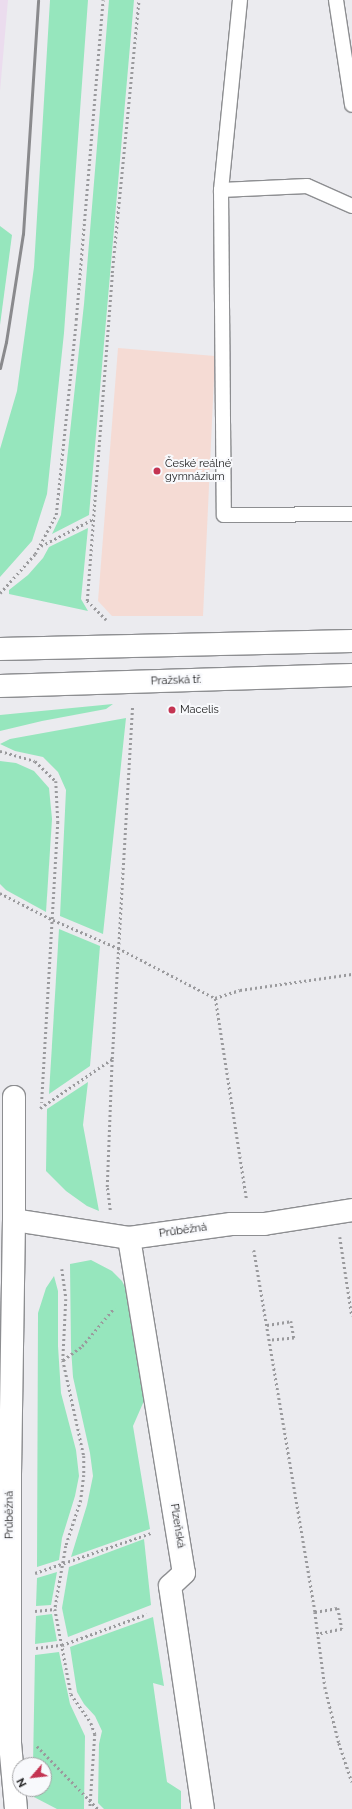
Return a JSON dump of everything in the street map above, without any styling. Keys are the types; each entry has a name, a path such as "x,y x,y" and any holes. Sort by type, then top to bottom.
{"street":[{"path":"0,649 352,641"},
{"name":"Pražská tř.","path":"0,686 352,675"},
{"name":"Průběžná","path":"14,1098 10,1743 16,1809"},
{"name":"Průběžná","path":"14,1220 121,1237 230,1224 264,1224 344,1212"},
{"name":"Plzeňská","path":"121,1237 138,1288 177,1524 184,1573 170,1586 203,1809"}],"lane":[{"path":"240,0 221,190 224,515 352,514"},
{"path":"336,0 352,105"},
{"path":"221,190 307,186 352,206"}],"path":[{"path":"0,593 27,564 40,546 56,515 103,0"},
{"path":"111,624 87,601 112,273 139,0"},
{"path":"40,546 94,518"},
{"path":"121,1237 107,1187 112,1059 132,707"},
{"path":"0,751 35,761 56,781 58,822 41,1114"},
{"path":"0,893 52,920 118,948 215,998 240,990 352,974"},
{"path":"215,998 250,1224 315,1612 325,1687 339,1743 352,1782"},
{"path":"15,1122 42,1106 112,1059"},
{"path":"344,1212 352,1316"},
{"path":"62,1269 66,1299 63,1360 84,1456 84,1475 81,1500 66,1546 55,1609 71,1694 91,1723 95,1734 90,1809"},
{"path":"63,1360 82,1346 126,1293 138,1288"},
{"path":"267,1325 291,1321 294,1338 269,1340"},
{"path":"10,1582 177,1524"},
{"path":"10,1650 62,1645 173,1604"},
{"path":"315,1612 338,1608 342,1629 318,1634"},
{"path":"28,1611 55,1609"},
{"path":"10,1743 34,1744 98,1809"}],"shaded area":[{"path":"0,0 8,0 0,91"},
{"name":"České reálné gymnázium","path":"118,348 215,356 203,616 112,616 98,601"}],"green space":[{"path":"50,0 88,0 64,333 47,494 32,541 0,577 0,449 17,391 34,267"},
{"path":"109,0 134,0 89,515 52,534 61,515 84,304"},
{"path":"0,226 12,235 0,325"},
{"path":"88,528 81,599 88,611 9,594 9,590 28,575 43,558 49,547"},
{"path":"113,704 106,709 42,721 0,731 0,715"},
{"path":"126,718 103,934 60,916 66,790 58,772 43,757 15,751 0,744 10,739"},
{"path":"0,761 16,763 34,771 49,788 52,819 46,912 6,890 0,884"},
{"path":"59,929 100,946 90,1066 49,1094"},
{"path":"88,1082 83,1125 99,1211 87,1206 66,1191 46,1171 47,1109"},
{"path":"91,1260 112,1271 122,1281 131,1299 147,1394 133,1426 150,1529 71,1557 87,1505 93,1476 90,1453 73,1377 71,1348 70,1264"},
{"path":"54,1276 58,1291 58,1346 61,1393 76,1450 79,1476 75,1496 62,1538 59,1560 37,1567 38,1313 46,1288"},
{"path":"144,1539 151,1605 68,1637 62,1608 69,1567"},
{"path":"57,1572 51,1605 36,1606 37,1578"},
{"path":"52,1614 57,1641 35,1644 36,1616"},
{"path":"153,1617 164,1686 153,1683 167,1782 181,1791 181,1809 104,1809 98,1803 99,1744 102,1731 95,1716 84,1704 77,1692 70,1647"},
{"path":"59,1652 70,1704 85,1736 84,1809 57,1809 34,1797 52,1797 52,1757 33,1757 35,1655"}],"railway":[{"path":"0,368 6,342 23,234 38,0"}],"place":[{"name":"České reálné gymnázium","path":"157,471"},
{"name":"Macelis","path":"172,710"}]}
